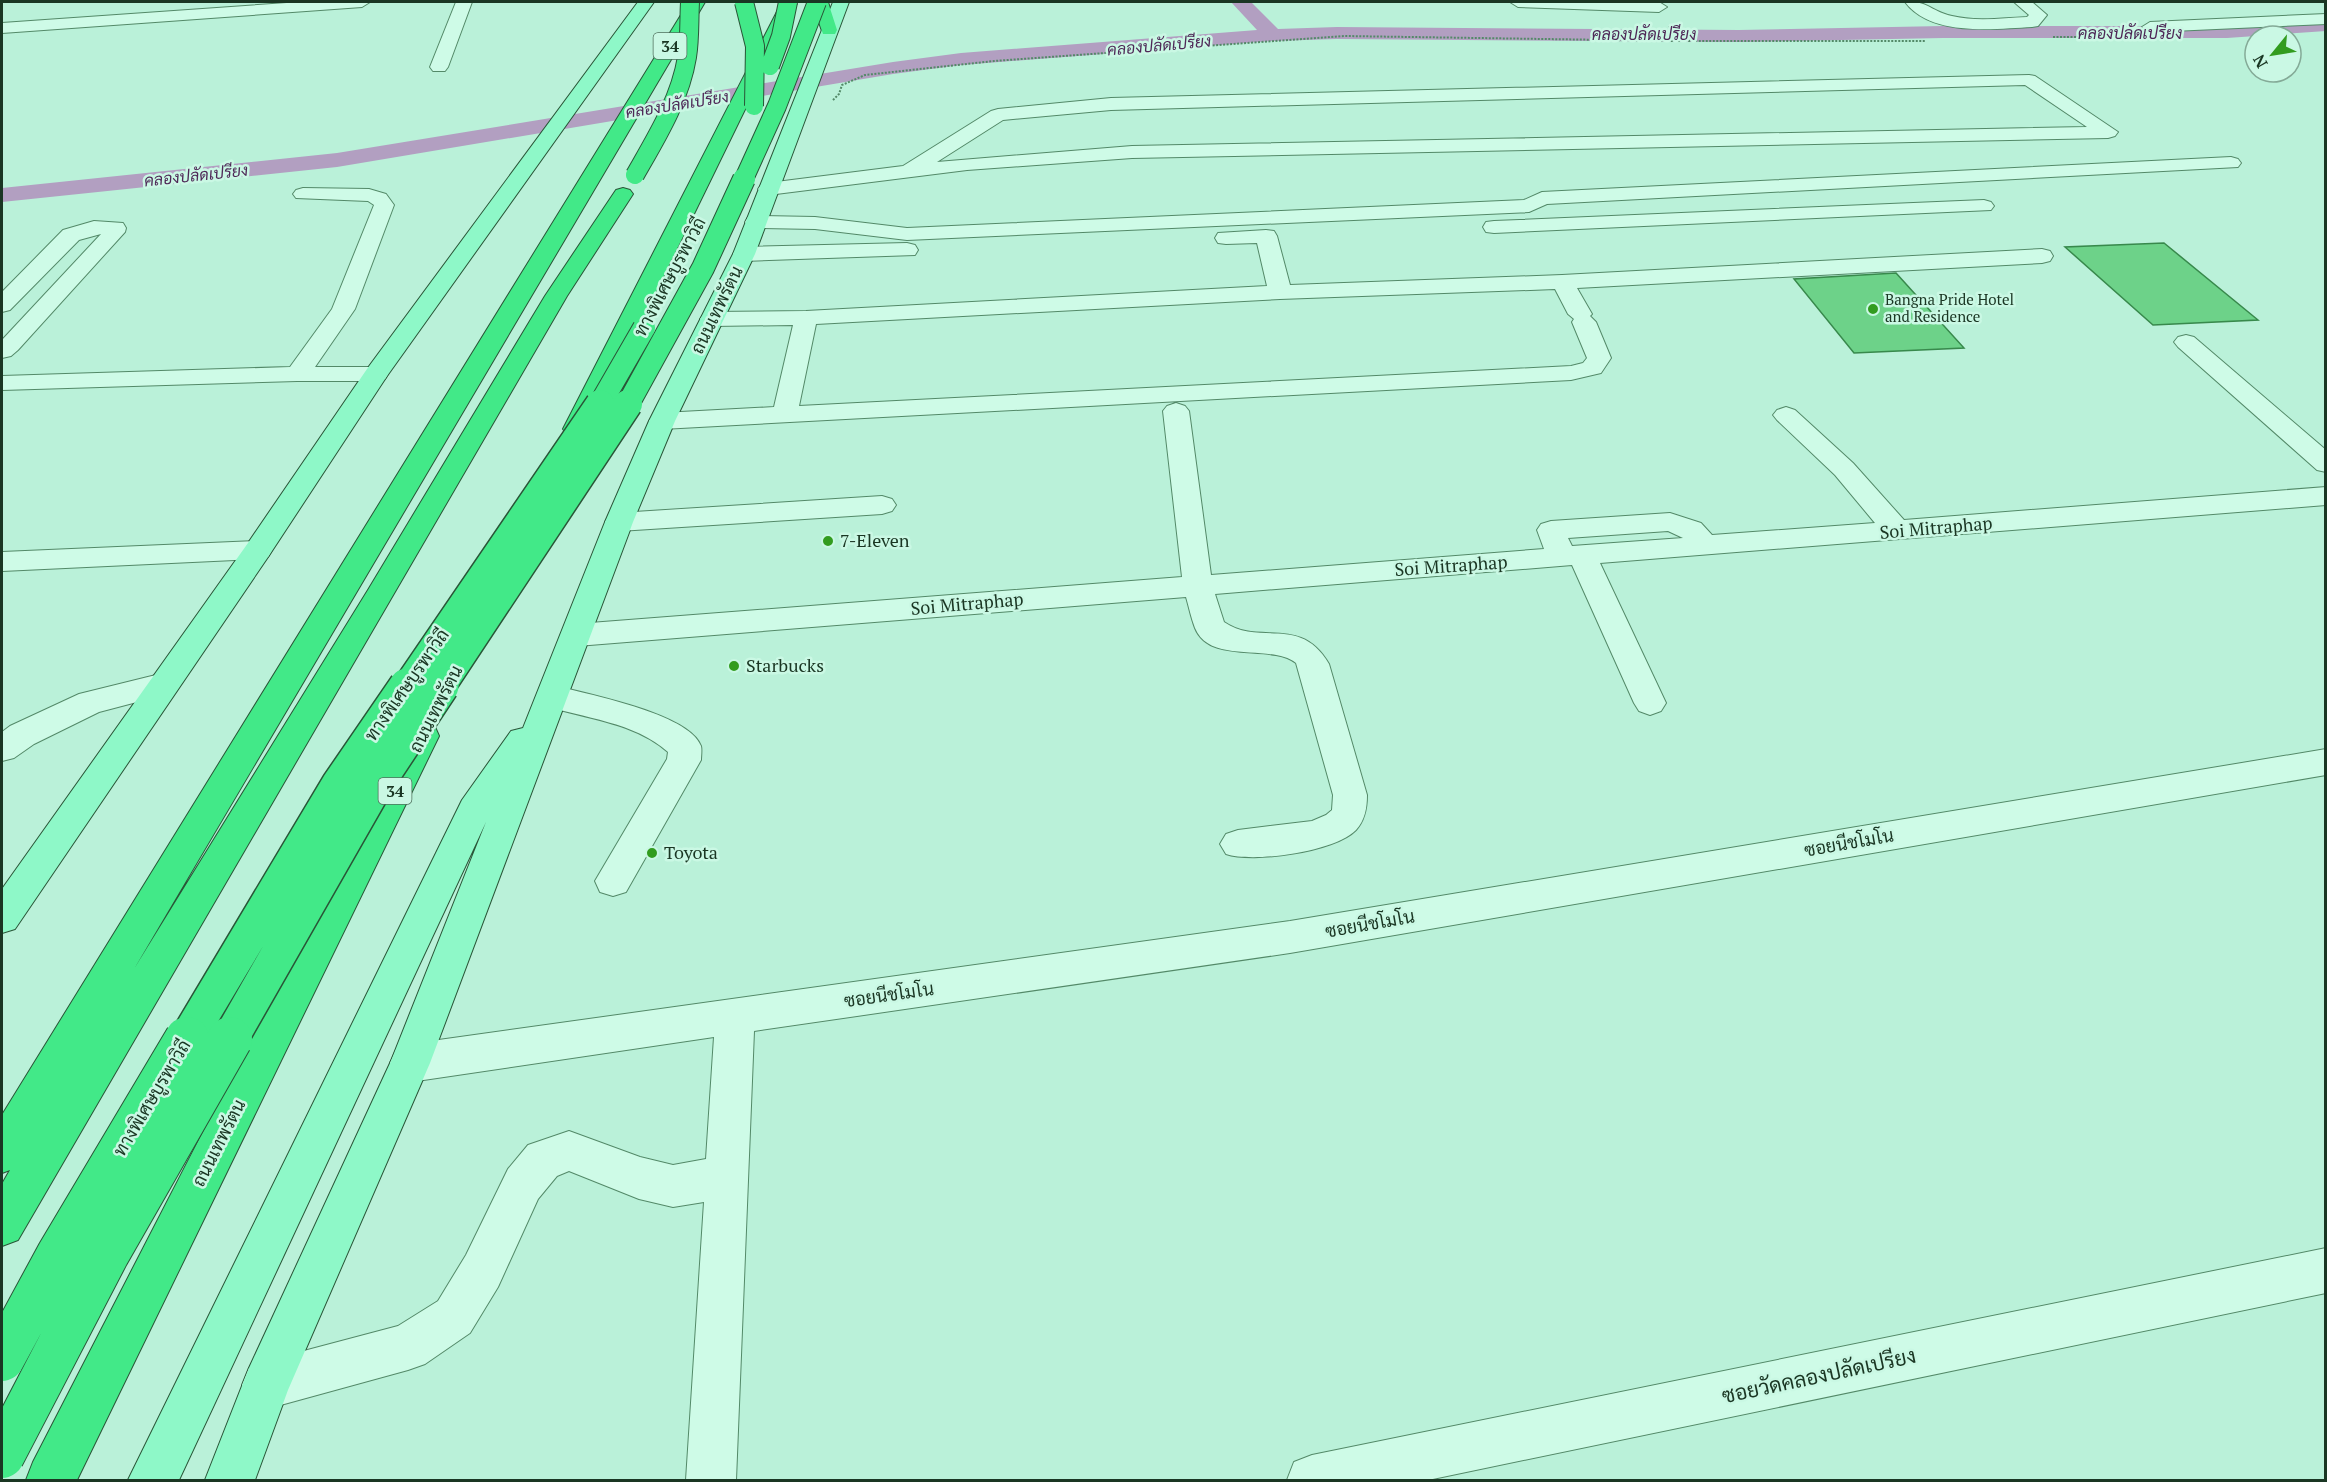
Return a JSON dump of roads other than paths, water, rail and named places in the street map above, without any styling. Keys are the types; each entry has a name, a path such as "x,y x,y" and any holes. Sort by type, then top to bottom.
{"highway":[{"path":"2,1224 381,593 556,296 629,185 678,93 686,64 690,2"},
{"name":"34","path":"2,1153 697,2"},
{"path":"744,2 755,46 749,94"},
{"name":"ทางพิเศษบูรพาวิถี","path":"2,1359 59,1254 339,785 599,405 679,268 749,94 781,36 789,2"},
{"name":"ถนนเทพรัตน","path":"51,1480 749,94 789,2"},
{"path":"2,1456 106,1254 374,787 626,407 703,268 822,11"}],"main road":[{"name":"34","path":"2,918 258,550 376,374 646,2"},
{"name":"ถนนเทพรัตน","path":"230,1480 266,1385 410,1063 619,522 662,421 744,254 768,189 818,85 822,11 841,2"},
{"path":"153,1480 474,810 554,695"}],"street":[{"path":"2,28 362,2"},
{"path":"439,67 464,2"},
{"path":"1518,2 1658,4 1672,31"},
{"path":"1913,2 1922,11 1937,19 1955,23 2032,22 2039,15 2022,2"},
{"path":"2189,7 2221,24"},
{"path":"2150,27 2325,19"},
{"path":"768,189 967,164 1132,152 2108,132 2029,80 1111,104 998,115 909,171"},
{"path":"756,222 815,223 919,233 1529,206 1542,198 2231,163"},
{"path":"297,374 343,309 384,205 379,198 369,195 303,194"},
{"path":"744,254 826,254 1984,206"},
{"path":"2,305 70,235 94,227 115,228 114,232 26,328 2,351"},
{"path":"1266,236 1280,292"},
{"path":"712,319 806,318 1280,292 1562,282 2042,256"},
{"path":"662,421 1571,373 1592,368 1599,358 1582,318 1562,282"},
{"path":"785,414 806,318"},
{"path":"2186,342 2325,464"},
{"path":"2,383 297,374 376,374"},
{"path":"2244,393 2227,401 2233,412 2325,495"},
{"path":"1176,411 1198,585 1210,628 1233,641 1293,646 1308,653 1350,795 1350,808 1338,826 1324,832 1238,844"},
{"path":"1786,416 1844,469 1898,531"},
{"name":"Soi Mitraphap","path":"577,635 2325,495"},
{"path":"619,522 882,505"},
{"path":"1650,703 1572,557 1551,530 1670,522 1691,529 1705,546"},
{"path":"2,562 258,550"},
{"path":"2,749 22,735 90,702 164,684"},
{"path":"554,695 650,724 677,738 685,748 684,760 613,881"},
{"name":"ซอยนีชโมโน","path":"410,1063 1290,938 2325,762"},
{"path":"711,1480 735,1017"},
{"path":"266,1385 408,1347 454,1317 482,1271 523,1184 543,1160 569,1151 595,1159 639,1178 673,1186 727,1178"},
{"name":"ซอยวัดคลองปลัดเปรียง","path":"1312,1480 2325,1270"}],"waterway":[{"path":"1241,2 1273,35"},
{"name":"คลองปลัดเปรียง","path":"1273,35 1337,33 1739,36 1943,32 2227,32 2326,25"},
{"name":"คลองปลัดเปรียง","path":"2,195 337,160 893,68 961,59 1273,35"}],"place":[{"name":"Bangna Pride Hotel and Residence","path":"1873,309"},
{"name":"7-Eleven","path":"828,541"},
{"name":"Starbucks","path":"734,666"},
{"name":"Toyota","path":"652,853"}]}
